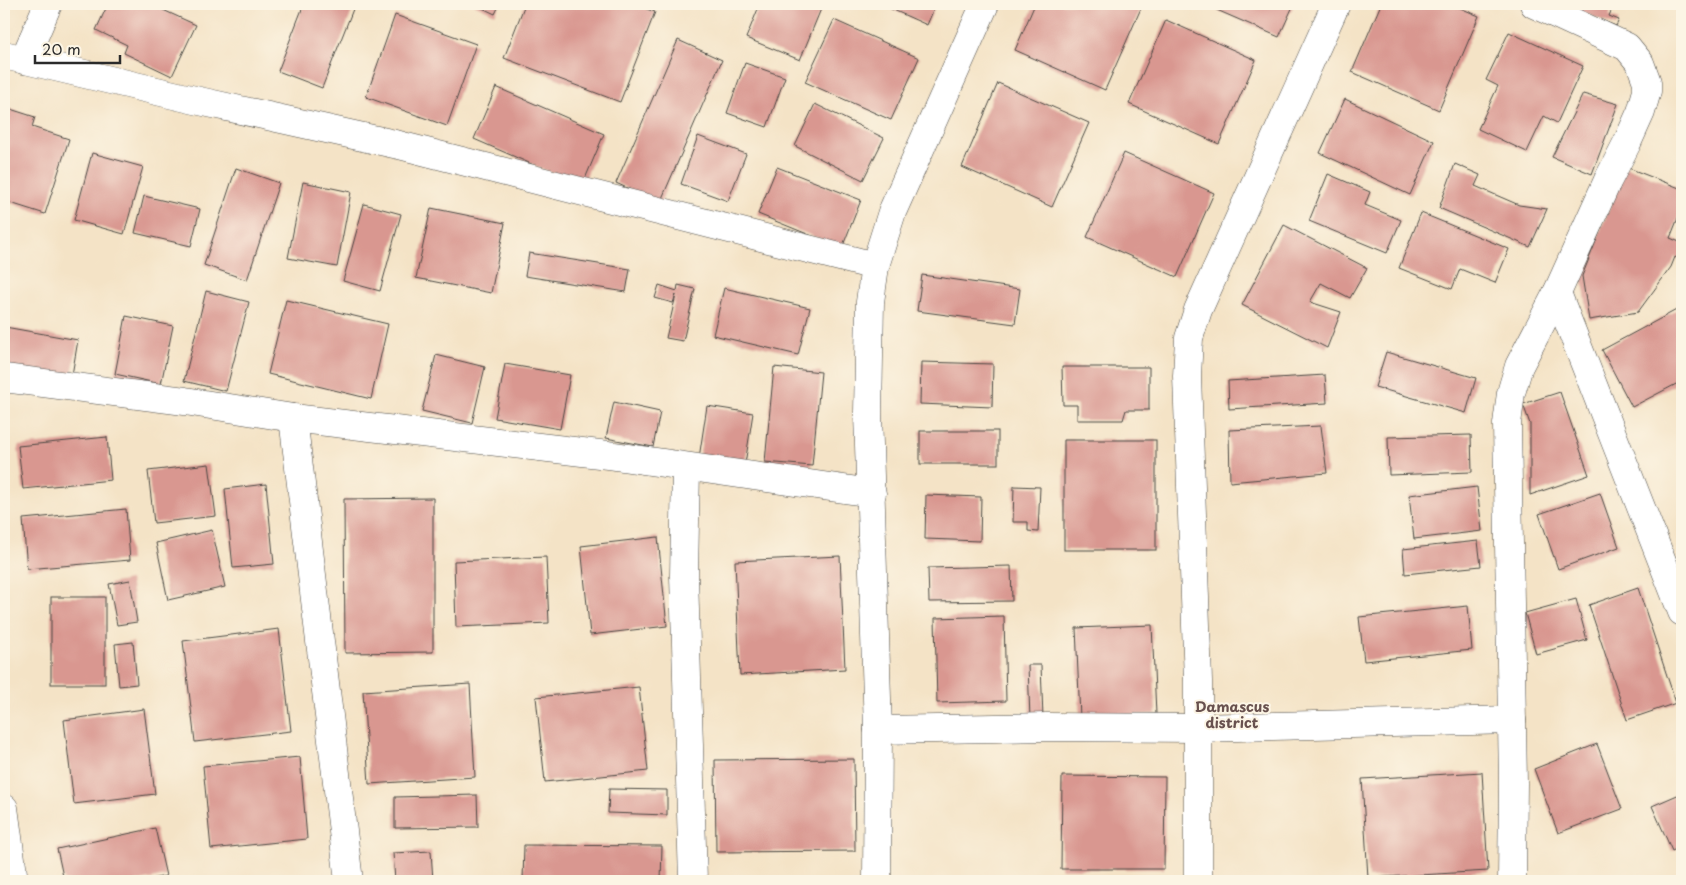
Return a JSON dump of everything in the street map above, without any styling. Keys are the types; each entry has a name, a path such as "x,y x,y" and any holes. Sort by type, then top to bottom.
{"street":[{"path":"48,4 14,58 399,145 875,266"},
{"path":"877,881 878,730 868,413 870,302 875,266 892,212 985,4"},
{"path":"1198,881 1198,681 1187,376 1189,338 1198,310 1336,4"},
{"path":"1512,881 1512,720 1507,424 1511,393 1519,366 1557,293 1641,112 1647,91 1647,82 1640,63 1627,47 1534,4"},
{"path":"1557,293 1682,612"},
{"path":"4,378 185,401 293,418 608,455 686,468 872,493"},
{"path":"293,418 349,881"},
{"path":"686,468 684,576 693,881"},
{"path":"878,730 1048,727 1198,728 1512,720"},
{"path":"4,808 14,881"}],"building":[{"path":"108,4 150,4 196,25 172,76 124,53 127,45 96,30"},
{"path":"304,4 355,4 322,88 278,71"},
{"path":"474,4 500,4 495,14"},
{"path":"525,4 633,4 655,12 620,102 504,58"},
{"path":"760,4 823,4 800,60 746,38"},
{"path":"880,4 936,4 927,25"},
{"path":"1035,4 1136,4 1142,6 1105,90 1015,50"},
{"path":"1203,4 1294,4 1279,37"},
{"path":"1381,4 1451,4 1479,16 1439,110 1352,72"},
{"path":"1561,4 1614,4 1609,16 1619,20 1616,26"},
{"path":"395,15 476,44 447,126 366,97"},
{"path":"834,20 919,58 891,120 805,82"},
{"path":"1166,20 1256,60 1219,144 1129,104"},
{"path":"1509,32 1583,66 1557,123 1544,116 1527,152 1478,129 1498,86 1486,80"},
{"path":"678,40 722,60 660,203 616,183"},
{"path":"745,63 785,77 767,127 727,113"},
{"path":"998,83 1089,123 1052,207 962,167"},
{"path":"496,87 604,134 582,186 474,139"},
{"path":"1583,94 1618,104 1592,174 1552,157"},
{"path":"1345,99 1434,141 1410,195 1320,153"},
{"path":"815,104 884,138 863,180 795,146"},
{"path":"4,107 35,117 32,127 69,139 45,214 4,201"},
{"path":"698,136 746,154 728,201 681,184"},
{"path":"92,153 143,167 124,234 74,220"},
{"path":"1124,153 1214,193 1177,277 1087,237"},
{"path":"1455,164 1480,175 1475,186 1519,205 1547,209 1530,247 1439,208"},
{"path":"777,167 861,200 842,248 758,214"},
{"path":"1626,167 1682,189 1682,208 1670,238 1682,243 1682,260 1675,257 1671,267 1638,312 1589,320 1582,276"},
{"path":"236,168 279,183 247,280 204,265"},
{"path":"1328,174 1370,192 1365,205 1401,220 1387,253 1309,221"},
{"path":"303,182 351,192 337,267 288,258"},
{"path":"144,196 200,209 191,246 135,233"},
{"path":"364,204 401,214 380,291 343,281"},
{"path":"431,208 505,223 491,293 416,278"},
{"path":"1421,213 1509,249 1495,283 1460,269 1452,289 1399,268"},
{"path":"1284,225 1367,268 1350,298 1321,283 1310,302 1341,312 1327,348 1242,305"},
{"path":"529,253 630,269 626,292 525,276"},
{"path":"922,275 1020,289 1015,324 917,311"},
{"path":"659,285 677,291 678,285 695,289 683,341 666,338 676,295 673,303 655,298"},
{"path":"724,288 810,308 798,355 713,335"},
{"path":"206,291 249,302 226,391 184,381"},
{"path":"286,300 388,324 371,399 268,374"},
{"path":"1682,307 1682,381 1632,407 1602,350"},
{"path":"126,316 173,326 161,384 115,374"},
{"path":"5,327 78,340 71,381 4,369"},
{"path":"1386,352 1476,378 1466,413 1375,387"},
{"path":"436,355 485,367 472,423 422,411"},
{"path":"921,362 993,364 992,407 920,404"},
{"path":"505,364 570,375 560,429 495,418"},
{"path":"774,367 821,372 812,466 765,462"},
{"path":"1062,367 1149,367 1149,410 1126,410 1123,420 1077,420 1077,405 1063,405"},
{"path":"1325,375 1327,403 1229,409 1228,381"},
{"path":"1560,392 1589,475 1530,495 1530,424 1523,404"},
{"path":"614,402 660,412 653,447 606,438"},
{"path":"707,406 753,413 745,464 699,458"},
{"path":"1321,426 1327,473 1230,482 1229,430"},
{"path":"920,431 998,431 998,464 920,464"},
{"path":"1471,435 1472,472 1389,475 1388,437"},
{"path":"107,437 111,480 23,489 18,446"},
{"path":"1064,440 1156,440 1156,550 1064,550"},
{"path":"209,464 216,516 154,523 148,471"},
{"path":"266,484 274,564 233,568 225,489"},
{"path":"1014,486 1040,487 1038,532 1028,531 1028,522 1013,522"},
{"path":"1477,487 1482,531 1414,539 1409,495"},
{"path":"1600,493 1619,547 1558,569 1539,514"},
{"path":"926,495 981,497 980,541 925,539"},
{"path":"433,498 433,652 345,653 344,499"},
{"path":"126,509 130,560 27,569 23,519"},
{"path":"212,530 225,587 168,600 156,543"},
{"path":"658,537 667,626 590,635 581,546"},
{"path":"1478,541 1481,566 1405,574 1403,549"},
{"path":"840,556 845,669 740,675 735,561"},
{"path":"546,557 549,623 456,627 454,561"},
{"path":"1011,566 1012,601 929,602 928,568"},
{"path":"130,580 137,622 117,625 109,584"},
{"path":"1638,588 1676,703 1627,720 1589,605"},
{"path":"51,597 105,597 105,684 51,684"},
{"path":"1576,599 1587,640 1536,654 1525,613"},
{"path":"1468,606 1472,650 1364,661 1359,617"},
{"path":"1004,616 1006,701 937,703 935,618"},
{"path":"1152,625 1156,714 1080,718 1076,628"},
{"path":"279,629 291,731 195,742 183,641"},
{"path":"133,642 137,684 119,686 115,644"},
{"path":"1028,665 1041,665 1043,718 1030,719"},
{"path":"470,684 475,777 369,784 363,691"},
{"path":"639,687 648,771 545,782 536,697"},
{"path":"144,709 155,794 74,804 64,720"},
{"path":"1597,744 1622,809 1558,833 1534,769"},
{"path":"300,757 307,839 211,849 203,766"},
{"path":"854,759 855,851 716,852 715,760"},
{"path":"1482,772 1488,871 1368,878 1362,779"},
{"path":"1062,776 1165,777 1164,869 1061,869"},
{"path":"609,789 667,790 667,815 608,813"},
{"path":"1682,793 1682,846 1672,851 1652,806"},
{"path":"477,795 478,827 395,828 395,797"},
{"path":"155,828 166,876 141,881 64,881 57,849"},
{"path":"524,845 662,846 661,881 523,881"},
{"path":"431,851 433,881 395,881 393,853"},
{"path":"304,878 304,881 283,881 283,880"}],"district":[{"name":"Damascus district","path":"1232,716"}]}
